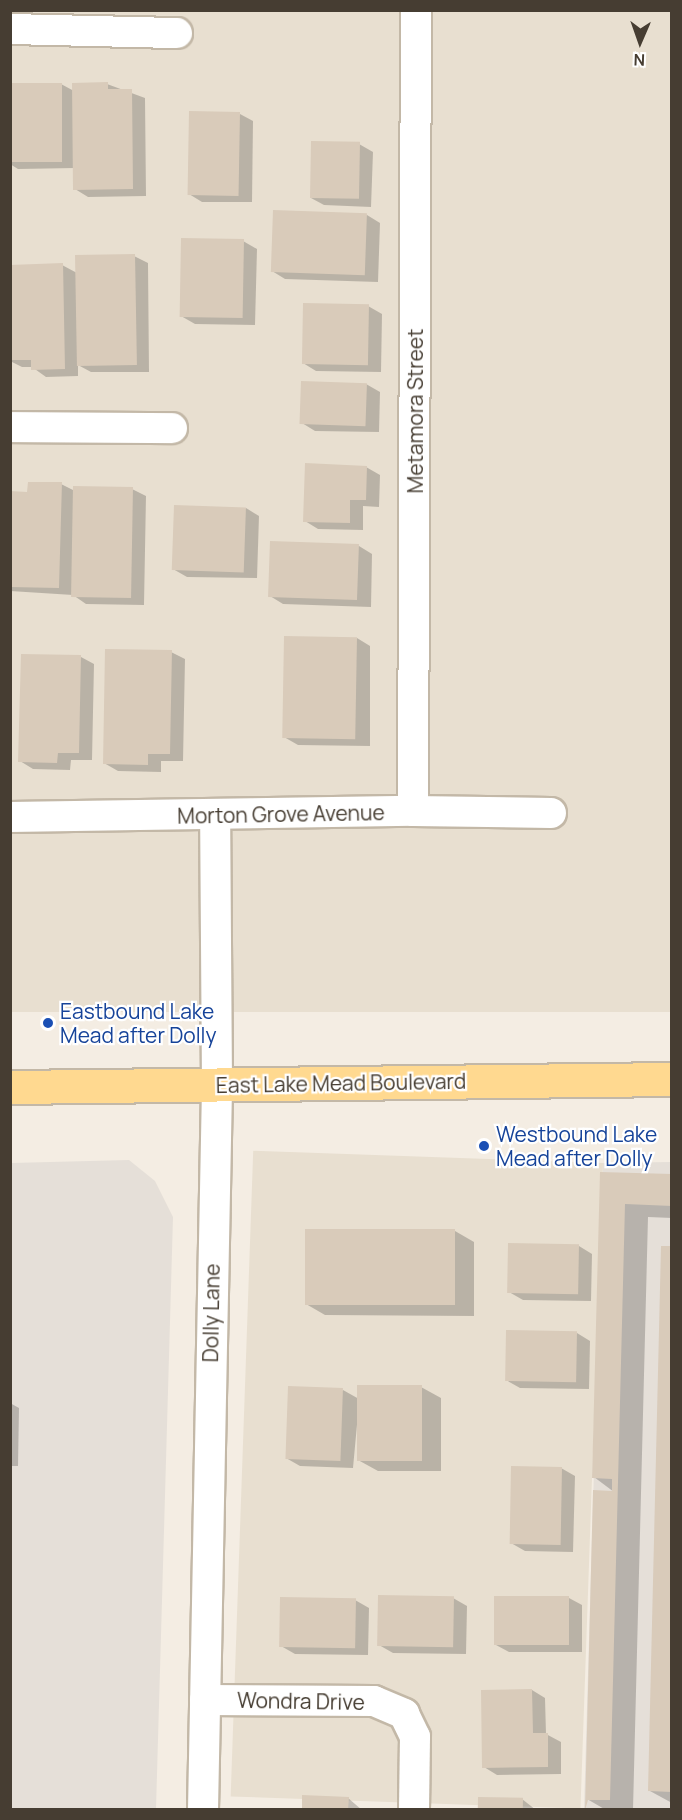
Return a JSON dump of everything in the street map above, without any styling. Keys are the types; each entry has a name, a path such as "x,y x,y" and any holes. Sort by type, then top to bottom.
{"main road":[{"name":"East Lake Mead Boulevard","path":"10,1087 672,1079"}],"street":[{"name":"Metamora Street","path":"413,811 416,10"},
{"path":"10,29 177,33"},
{"path":"10,427 172,428"},
{"name":"Morton Grove Avenue","path":"10,817 215,816 413,811 551,813"},
{"name":"Dolly Lane","path":"203,1809 217,1084 215,816"},
{"name":"Wondra Drive","path":"205,1700 374,1701 404,1714 415,1737 414,1809"}],"shaded area":[{"path":"11,11 671,11 671,1012 11,1012"},
{"path":"253,1151 603,1163 580,1809 231,1796"},
{"path":"129,1160 155,1181 173,1217 156,1809 11,1809 11,1163"},
{"path":"671,1162 671,1809 584,1810 603,1163"}],"building":[{"path":"108,82 108,89 132,89 133,189 73,190 72,83"},
{"path":"10,83 62,83 62,162 10,162"},
{"path":"189,111 240,112 239,196 188,195"},
{"path":"311,141 360,142 359,199 310,198"},
{"path":"273,210 367,213 365,275 271,272"},
{"path":"181,238 244,239 243,318 180,317"},
{"path":"135,254 137,365 77,366 75,255"},
{"path":"63,263 65,369 31,370 31,360 10,360 10,265"},
{"path":"303,303 369,304 368,365 302,364"},
{"path":"301,381 367,383 365,426 299,424"},
{"path":"305,463 367,466 366,500 350,500 350,523 303,522"},
{"path":"28,482 62,482 59,588 10,587 10,491 27,492"},
{"path":"73,486 133,487 131,598 71,597"},
{"path":"174,505 246,508 244,572 172,570"},
{"path":"270,541 359,544 357,600 268,597"},
{"path":"284,636 357,637 355,739 282,738"},
{"path":"105,649 172,650 170,754 148,754 148,765 103,764"},
{"path":"21,654 81,655 79,753 58,753 57,763 18,762"},
{"path":"600,1172 672,1174 672,1206 625,1204 610,1800 588,1800 585,1810 593,1490 612,1491 612,1479 592,1478"},
{"path":"305,1229 455,1229 455,1305 305,1305"},
{"path":"508,1243 579,1244 578,1294 507,1293"},
{"path":"661,1246 672,1246 672,1792 648,1791"},
{"path":"506,1330 577,1331 576,1382 505,1381"},
{"path":"357,1385 422,1385 422,1461 357,1461"},
{"path":"288,1386 343,1388 340,1461 285,1459"},
{"path":"511,1466 562,1467 561,1545 510,1544"},
{"path":"378,1595 454,1596 453,1647 377,1646"},
{"path":"494,1596 569,1596 569,1645 494,1645"},
{"path":"280,1597 356,1598 355,1648 279,1647"},
{"path":"532,1689 533,1733 548,1733 548,1767 482,1768 481,1690"},
{"path":"302,1795 349,1797 348,1810 302,1810"},
{"path":"478,1797 523,1798 523,1810 478,1810"}],"place":[{"name":"Eastbound Lake Mead after Dolly","path":"48,1023"},
{"name":"Westbound Lake Mead after Dolly","path":"484,1146"}]}
